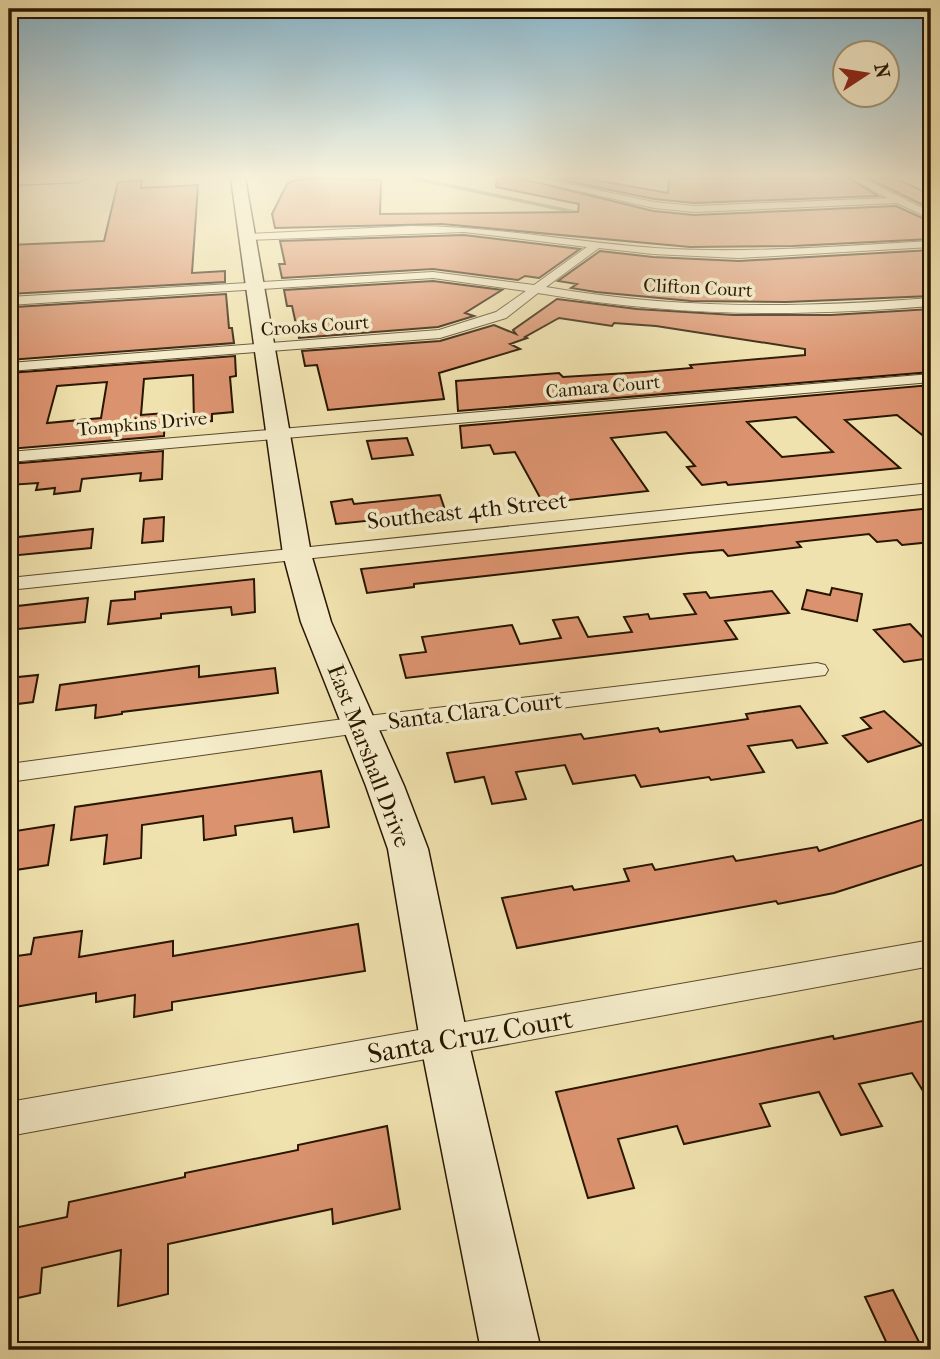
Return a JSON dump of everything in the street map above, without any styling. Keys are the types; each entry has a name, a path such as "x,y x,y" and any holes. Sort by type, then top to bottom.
{"main road":[{"name":"East Marshall Drive","path":"249,241 297,554 316,622 385,786 408,849 444,1040 511,1350"}],"street":[{"path":"575,241 653,251 739,255 931,243"},
{"name":"Crooks Court","path":"9,368 440,334 501,315 598,244"},
{"name":"Clifton Court","path":"9,302 433,275 468,277 638,305 710,310 779,311 931,302"},
{"name":"Camara Court","path":"279,433 931,378"},
{"name":"Tompkins Drive","path":"9,457 279,433"},
{"name":"Southeast 4th Street","path":"9,584 931,488"},
{"name":"Santa Clara Court","path":"9,773 359,725 817,670"},
{"name":"Santa Cruz Court","path":"9,1119 931,953"}],"building":[{"path":"194,241 192,273 225,271 225,282 9,294 9,245"},
{"path":"280,241 517,241 580,249 539,278 525,276 518,280 433,269 282,278 279,264 285,264"},
{"path":"630,241 883,241 793,246 690,247"},
{"path":"931,250 931,296 786,302 691,301 596,292 571,288 577,284 558,281 600,251 653,257 739,261"},
{"path":"433,281 502,290 465,313 474,316 438,327 299,338 292,306 287,306 284,290"},
{"path":"226,294 229,328 232,328 234,343 9,360 9,323 15,307"},
{"path":"557,299 637,309 734,315 831,315 931,309 931,372 458,411 456,381 559,373 563,377 644,372 692,368 690,365 805,355 805,349 656,326 614,323 612,326 559,318 525,337 527,338 510,344 520,349 439,373 444,399 328,410 317,365 305,366 302,351 440,341 494,325 516,334 513,330"},
{"path":"235,356 236,376 230,377 233,412 212,414 212,421 194,423 193,375 144,379 141,415 165,413 164,436 9,449 9,373","holes":["107,382 101,418 47,423 57,386"]},
{"path":"931,385 931,442 897,415 845,420 900,468 728,485 726,482 702,485 687,467 695,466 666,432 611,438 648,491 543,503 515,452 494,454 490,445 462,448 460,426","holes":["796,417 833,452 782,457 747,422"]},
{"path":"407,438 413,455 372,459 367,441"},
{"path":"163,451 162,479 140,481 141,473 82,479 80,491 54,494 55,488 36,490 38,483 9,485 9,464"},
{"path":"440,495 446,513 336,524 331,502 352,499 354,504"},
{"path":"931,508 931,542 902,545 897,540 877,542 869,534 797,542 801,547 728,556 723,550 689,553 414,584 414,587 367,593 361,569"},
{"path":"164,517 163,541 142,543 144,519"},
{"path":"93,529 91,548 9,556 9,538"},
{"path":"254,579 255,612 232,615 231,607 161,614 161,618 108,624 111,601 135,599 135,592"},
{"path":"832,588 862,594 857,621 802,609 807,590 830,595"},
{"path":"772,591 789,613 725,621 737,639 406,678 400,655 426,652 422,637 512,625 520,644 561,638 553,620 578,617 588,637 632,632 624,617 648,614 650,619 696,614 684,594 706,592 710,598"},
{"path":"88,598 85,622 9,630 9,607"},
{"path":"910,624 931,646 931,658 904,662 874,630"},
{"path":"199,666 199,677 275,668 278,693 122,712 95,718 96,705 56,710 60,685"},
{"path":"38,675 33,702 9,705 9,678"},
{"path":"800,706 827,743 797,748 792,740 748,746 764,772 711,780 709,777 641,787 635,775 573,784 565,765 516,772 526,799 492,804 484,777 455,782 447,753 581,734 584,739 658,728 660,732 748,719 746,714"},
{"path":"884,711 922,745 868,762 843,736 871,728 861,718"},
{"path":"321,771 329,827 294,832 292,818 235,826 236,835 204,840 203,816 142,825 141,858 104,864 107,835 71,840 75,807"},
{"path":"931,817 931,862 834,893 778,904 776,901 517,948 502,898 572,886 574,890 629,881 624,869 652,864 655,870 733,856 736,861 817,847 819,851"},
{"path":"54,825 48,865 9,871 9,832"},
{"path":"358,924 365,971 172,1002 172,1010 134,1017 135,995 96,1002 96,993 9,1008 9,957 31,954 34,938 82,931 79,957 173,941 173,956"},
{"path":"922,1021 931,1035 931,1104 912,1073 859,1084 882,1126 841,1135 819,1092 760,1104 770,1126 684,1144 677,1126 618,1139 634,1188 588,1198 556,1092 833,1036 834,1039"},
{"path":"387,1126 400,1209 333,1224 332,1209 168,1244 168,1294 118,1306 121,1250 42,1268 40,1293 9,1300 9,1229 67,1217 69,1202 185,1177 185,1173 298,1150 298,1145"},
{"path":"893,1290 923,1350 890,1350 865,1297"}]}
